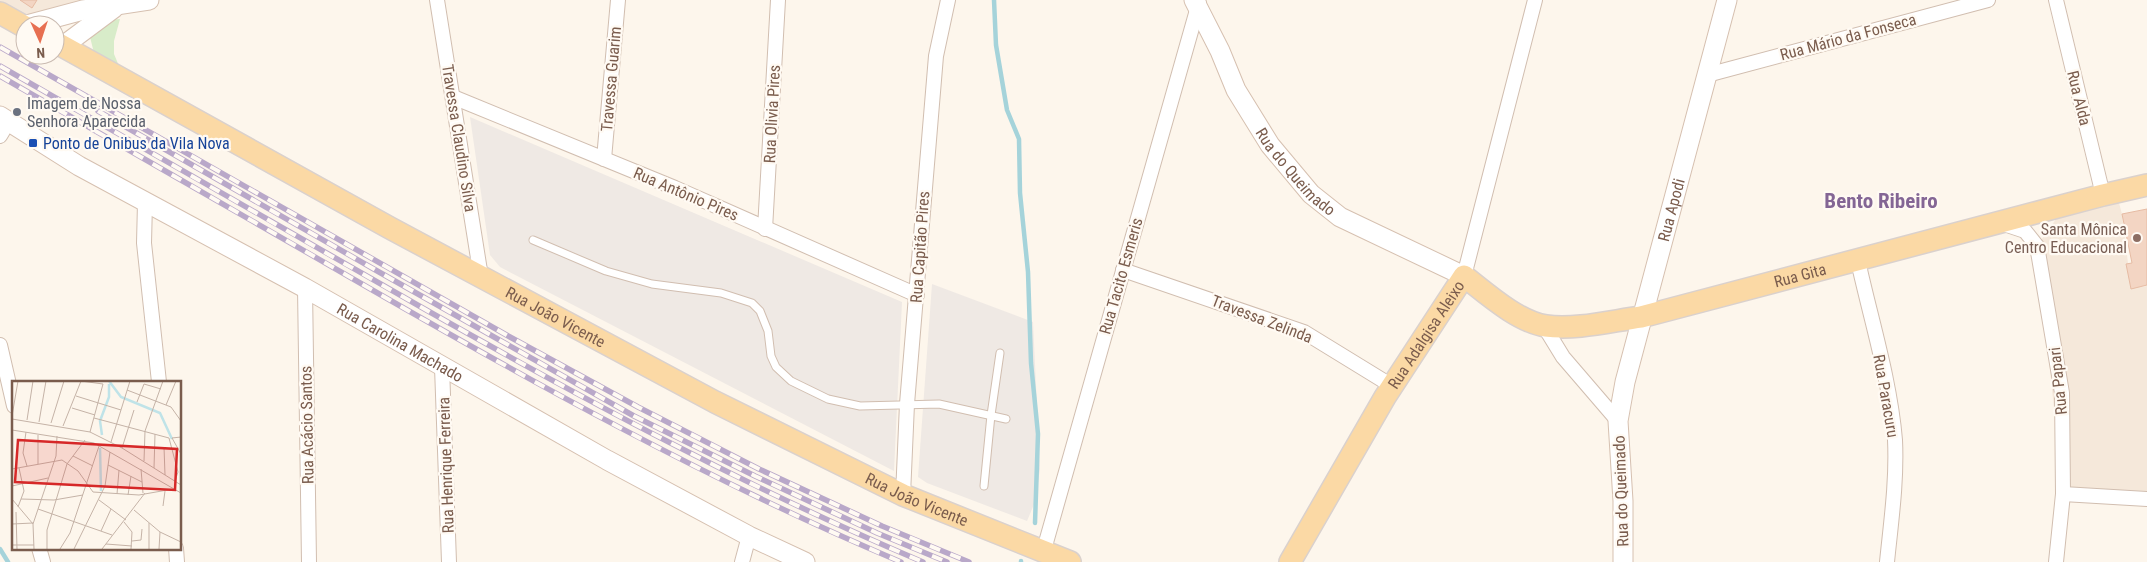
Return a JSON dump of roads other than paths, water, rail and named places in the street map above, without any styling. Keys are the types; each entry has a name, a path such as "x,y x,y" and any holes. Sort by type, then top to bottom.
{"main road":[{"path":"65,15 83,10 149,0"},
{"name":"Rua Apodi","path":"1618,421 1625,382 1641,317 1727,0"},
{"path":"65,40 125,3"},
{"name":"Rua do Queimado","path":"1197,3 1236,90 1270,145 1311,194 1340,216 1464,276"},
{"path":"0,13 15,21"},
{"name":"Rua João Vicente","path":"65,47 481,277 715,402 902,495 1070,562"},
{"name":"Rua Carolina Machado","path":"3,124 145,203 305,288 607,460 749,536 805,562"},
{"name":"Rua Gita","path":"1464,276 1519,316 1544,326 1571,326 1641,317 2103,195 2147,186"},
{"name":"Rua Adalgisa Aleixo","path":"1290,562 1392,386 1464,276"},
{"name":"Rua do Queimado","path":"1618,421 1623,501 1623,562"}],"street":[{"name":"Travessa Claudino Silva","path":"437,0 481,277"},
{"name":"Travessa Guarim","path":"604,159 618,0"},
{"name":"Rua Olivia Pires","path":"766,229 778,0"},
{"name":"Rua Capitão Pires","path":"902,495 907,404 936,56 948,0"},
{"name":"Rua Adalgisa Aleixo","path":"1464,276 1535,0"},
{"name":"Rua Mário da Fonseca","path":"1707,75 1988,0"},
{"name":"Rua Alda","path":"2056,0 2103,195"},
{"name":"Rua Tacito Esmeris","path":"1043,552 1197,3"},
{"name":"Rua Antônio Pires","path":"453,96 604,159 917,296"},
{"path":"145,203 144,243 159,381"},
{"name":"Rua Papari","path":"2001,223 2025,231 2037,246 2062,393 2063,494 2056,562"},
{"name":"Rua Paracuru","path":"1858,261 1890,402 1895,441 1895,477 1887,562"},
{"name":"Travessa Zelinda","path":"1123,270 1304,332 1392,386"},
{"name":"Rua Acácio Santos","path":"305,288 309,562"},
{"name":"Rua do Queimado","path":"1544,326 1563,356 1618,421"},
{"path":"0,345 12,397"},
{"name":"Rua Henrique Ferreira","path":"442,367 450,562"},
{"path":"2063,494 2147,500"},
{"path":"742,562 749,536"}],"lane":[{"path":"533,240 606,271 652,284 721,294 752,303 760,311 768,331 771,356 776,367 791,381 828,399 860,406 939,404 1006,419"},
{"path":"984,486 990,415 1000,353"}],"waterway":[{"path":"994,0 996,45 1007,110 1019,139 1020,193 1028,272 1031,363 1038,434 1035,523"},
{"path":"0,549 8,562"}],"railway":[{"path":"0,47 510,337 638,407 759,469 882,526 969,562"},
{"path":"0,66 544,376 731,474 858,534 923,562"},
{"path":"0,76 551,391 759,498 901,562"},
{"path":"98,111 634,416 755,476 877,533 947,562"}],"place":[{"name":"Imagem de Nossa Senhora Aparecida","path":"17,112"},
{"name":"Ponto de Onibus da Vila Nova","path":"33,143"},
{"name":"Santa Mônica Centro Educacional","path":"2137,238"}],"district":[{"name":"Bento Ribeiro","path":"1881,201"}]}
